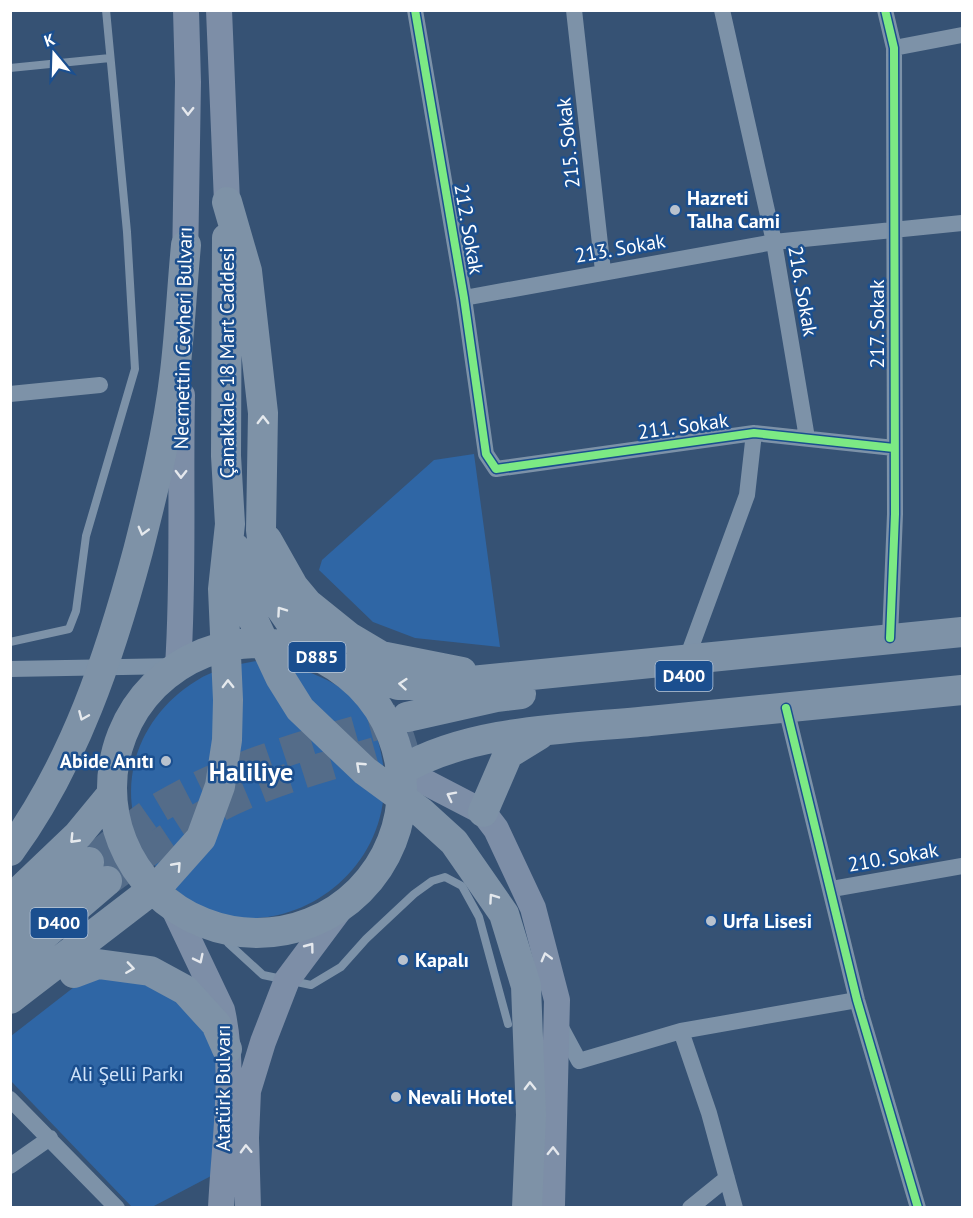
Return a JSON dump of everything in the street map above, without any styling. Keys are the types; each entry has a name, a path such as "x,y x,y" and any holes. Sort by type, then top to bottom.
{"highway":[{"name":"Çanakkale 18 Mart Caddesi","path":"227,202 226,456 230,524"},
{"path":"227,202 247,271 263,413 261,530 268,590 300,636 337,666 398,685 431,685 963,632"},
{"path":"10,851 29,825 58,774 103,668 117,627 154,491 175,374 186,245"},
{"path":"230,524 251,615 280,677 300,709 365,771 421,812 454,842 504,914 526,986 531,1115 527,1208"},
{"path":"10,999 134,906 161,883 201,838 220,786 227,740 223,590 230,524"},
{"path":"261,530 293,586 308,604 349,637 381,656 492,678"},
{"name":"D885","path":"258,643 299,649 337,666 369,694 391,730 402,770 402,801 396,831 378,867 366,884 344,905 316,921 286,930 254,933 223,929 197,920 173,907 141,876 130,857 120,838 111,795 118,745 141,700 178,666 216,649 258,643"},
{"name":"D400","path":"963,647 496,697 411,729 963,673"},
{"path":"402,770 423,757 465,743 545,732 963,690"},
{"path":"483,812 508,754 545,732"},
{"path":"10,900 78,835 111,795"},
{"name":"D400","path":"10,934 98,872 10,964"},
{"path":"10,1022 154,910 173,907"},
{"path":"74,973 98,964 150,971 185,990 216,1024 227,1049"}],"main road":[{"path":"172,10 188,82"},
{"name":"Necmettin Cevheri Bulvarı","path":"178,666 183,571 180,514 188,82 186,10"},
{"path":"220,11 227,202"},
{"path":"402,770 483,812 496,829 533,908 557,1000 552,1205 549,1208"},
{"path":"248,1208 246,1138 248,1091 263,1042 287,980 344,905"},
{"name":"Atatürk Bulvarı","path":"173,907 222,1010 227,1049 221,1208"}],"street":[{"name":"212. Sokak","path":"415,10 464,298 486,454"},
{"name":"215. Sokak","path":"574,10 603,271"},
{"name":"216. Sokak","path":"722,10 774,242 807,438"},
{"name":"217. Sokak","path":"885,10 894,48 894,448 890,638"},
{"path":"894,48 963,35"},
{"name":"213. Sokak","path":"464,298 603,271 774,242 963,223"},
{"path":"10,394 100,385"},
{"path":"687,658 747,495 754,433"},
{"name":"211. Sokak","path":"486,454 496,469 754,433 894,448"},
{"path":"10,669 178,666"},
{"path":"786,708 832,890 856,1000 918,1208"},
{"name":"210. Sokak","path":"832,890 963,866"},
{"path":"556,1019 579,1061 681,1031 856,1000"},
{"path":"681,1031 709,1113 735,1208"},
{"path":"10,1099 117,1208"},
{"path":"10,1166 50,1138"},
{"path":"690,1208 727,1178"}],"lane":[{"path":"10,642 69,629 76,611 86,536 135,369 127,232 106,10"},
{"path":"10,68 110,58"},
{"path":"223,929 228,943 263,975 310,985 340,967 414,894 432,881 445,876 462,886 479,917 508,1024"}],"green space":[{"path":"474,454 500,647 415,638 373,622 319,570 322,560 434,460"},
{"path":"269,659 321,677 346,691 364,709 376,735 383,764 381,815 362,857 331,890 292,911 249,918 207,910 169,883 140,837 133,815 131,792 133,770 148,729 177,695 213,672"},
{"name":"Ali Şelli Parkı","path":"87,977 143,982 179,1000 217,1046 217,1138 211,1176 152,1207 132,1207 11,1081 11,1036"}],"tunnel":[{"path":"89,862 152,812 220,776 281,753 407,717"},
{"path":"107,881 188,825 240,797 289,778 416,740"}],"cycle path":[{"path":"415,10 464,298 486,454 496,469 754,433 894,448"},
{"path":"885,10 894,48 895,514 890,638"},
{"path":"786,708 857,1000 918,1208"}],"place":[{"name":"Hazreti Talha Cami","path":"675,210"},
{"name":"Abide Anıtı","path":"166,761"},
{"name":"Urfa Lisesi","path":"711,921"},
{"name":"Kapalı","path":"403,960"},
{"name":"Nevali Hotel","path":"396,1097"}],"district":[{"name":"Haliliye","path":"251,772"}]}
